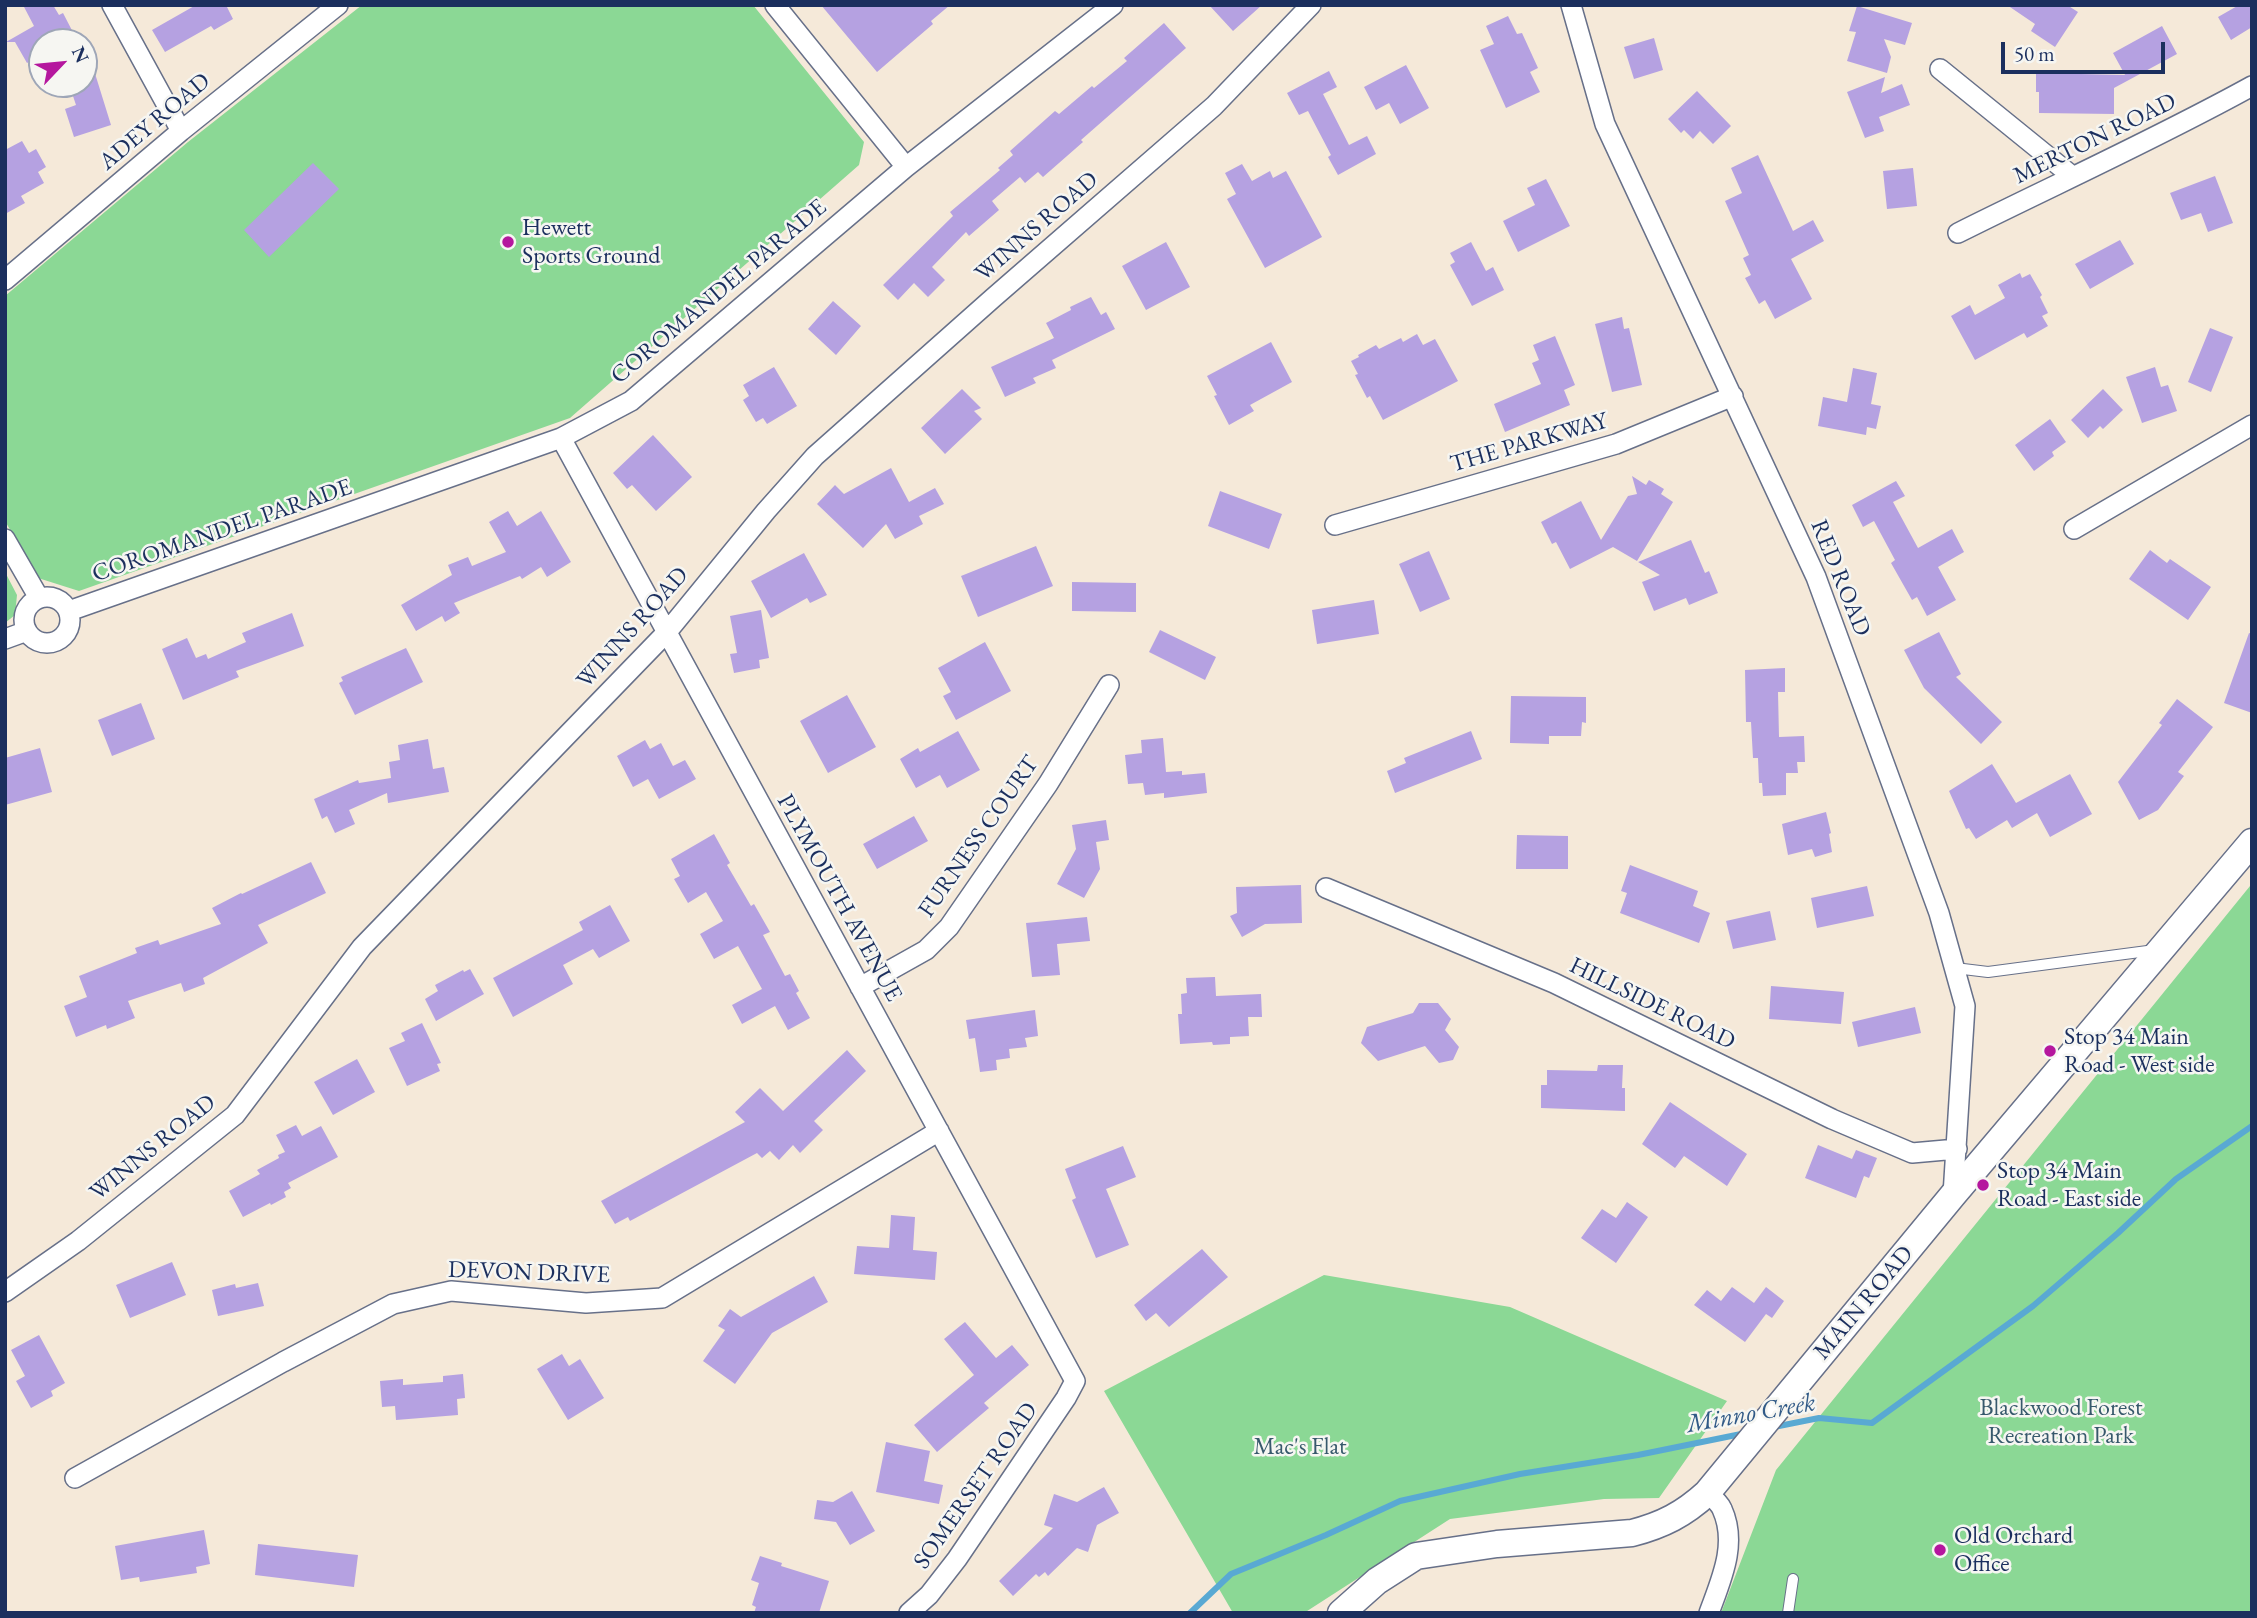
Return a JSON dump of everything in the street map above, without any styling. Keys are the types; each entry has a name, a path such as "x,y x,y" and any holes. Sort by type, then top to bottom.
{"main road":[{"name":"MAIN ROAD","path":"1341,1613 1377,1581 1416,1556 1497,1544 1632,1533 1652,1528 1689,1509 1707,1493 1953,1195 2252,842"}],"street":[{"path":"112,5 181,131"},
{"name":"ADEY ROAD","path":"5,280 181,131 338,5"},
{"path":"775,5 906,167"},
{"name":"COROMANDEL PARADE","path":"68,611 561,438 631,401 906,167 1113,5"},
{"name":"WINNS ROAD","path":"5,1292 78,1241 235,1115 362,947 667,632 766,511 816,456 1214,106 1311,5"},
{"name":"RED ROAD","path":"1571,5 1605,124 1816,577 1939,913 1965,1006 1953,1195"},
{"path":"1940,69 2072,176"},
{"name":"MERTON ROAD","path":"1958,233 2179,126 2252,86"},
{"name":"THE PARKWAY","path":"1335,525 1616,444 1733,396"},
{"path":"2074,529 2252,425"},
{"name":"PLYMOUTH AVENUE","path":"561,438 1075,1381"},
{"path":"5,539 39,598"},
{"path":"39,598 59,600 68,611 70,626 61,639 46,643 32,638 27,631 24,616 32,602 39,598"},
{"path":"5,639 27,631"},
{"name":"FURNESS COURT","path":"860,987 926,950 949,927 1048,784 1109,685"},
{"name":"HILLSIDE ROAD","path":"1326,888 1554,983 1832,1119 1901,1149 1912,1153 1957,1149"},
{"name":"DEVON DRIVE","path":"75,1478 393,1304 451,1292 586,1303 662,1298 939,1131"},
{"name":"SOMERSET ROAD","path":"909,1613 929,1595 957,1559 1075,1381"},
{"path":"1707,1493 1722,1506 1727,1524 1729,1554 1709,1613"}],"lane":[{"path":"1954,968 1987,972 2160,950"},
{"path":"1788,1613 1793,1579"}],"green space":[{"path":"362,5 753,5 864,142 859,165 570,418 79,591 38,578 5,521 5,296 188,142"},
{"path":"5,572 17,595 15,615 5,623"},
{"name":"Blackwood Forest Recreation Park","path":"2250,886 2252,1613 1721,1613 1776,1470"},
{"name":"Mac's Flat","path":"1324,1275 1510,1307 1727,1401 1659,1498 1604,1499 1450,1519 1304,1613 1233,1613 1104,1391"}],"building":[{"path":"23,5 53,5 59,15 63,13 71,28 30,28 34,26"},
{"path":"196,5 226,5 233,19 214,30 211,26 165,52 152,30"},
{"path":"821,5 950,5 931,21 933,24 877,72"},
{"path":"1209,5 1262,5 1233,31"},
{"path":"2007,5 2067,5 2078,12 2055,47 2031,31 2035,24"},
{"path":"2239,5 2252,5 2252,27 2231,40 2218,17"},
{"path":"1857,6 1912,23 1905,45 1884,39 1891,57 1887,73 1847,61 1856,32 1849,31"},
{"path":"1508,16 1517,34 1522,33 1538,68 1530,72 1540,92 1506,108 1480,50 1494,44 1486,26"},
{"path":"1164,23 1186,48 1043,177 1038,172 1025,183 1020,177 992,201 999,210 969,236 966,232 932,267 945,280 928,297 914,283 898,300 883,285 953,216 950,212 1000,170 998,168 1013,155 1010,151 1055,111 1059,114 1127,61 1124,58"},
{"path":"2162,26 2177,54 2114,88 2114,114 2039,113 2036,73 2125,75 2113,53"},
{"path":"28,29 28,62 15,42 6,42"},
{"path":"1654,38 1663,70 1634,79 1624,47"},
{"path":"1406,65 1429,108 1400,124 1389,103 1376,110 1364,87"},
{"path":"1329,71 1337,87 1323,94 1349,145 1367,136 1376,154 1338,175 1328,157 1331,155 1308,111 1299,115 1287,93"},
{"path":"1885,77 1881,93 1902,84 1910,105 1879,117 1884,131 1865,138 1847,92"},
{"path":"98,83 111,125 74,137 65,109 76,105 74,98 98,98"},
{"path":"1697,91 1731,126 1713,144 1700,131 1693,139 1684,130 1681,133 1668,119"},
{"path":"22,141 29,153 36,149 46,167 38,172 44,183 21,196 25,203 5,214 5,150"},
{"path":"1758,155 1793,231 1813,220 1824,241 1791,259 1812,299 1775,319 1765,300 1759,304 1745,278 1751,275 1743,258 1749,255 1725,201 1742,193 1731,168"},
{"path":"313,163 339,189 269,257 244,230"},
{"path":"1242,164 1252,181 1270,171 1273,178 1286,171 1322,237 1265,268 1227,199 1236,194 1225,173"},
{"path":"1913,168 1917,206 1887,209 1883,171"},
{"path":"2215,176 2233,223 2208,232 2201,213 2181,220 2170,193"},
{"path":"1546,179 1570,226 1518,252 1503,221 1535,205 1527,188"},
{"path":"2120,240 2134,264 2090,289 2075,264"},
{"path":"1166,242 1190,287 1146,310 1122,266"},
{"path":"1471,242 1486,271 1493,267 1504,290 1472,306 1450,265 1455,262 1450,253"},
{"path":"2020,273 2022,278 2030,274 2042,295 2040,297 2048,313 2042,316 2048,326 2027,338 2024,333 1975,360 1951,316 1970,305 1975,315 2005,298 1998,285"},
{"path":"1091,297 1101,315 1106,312 1115,329 1052,360 1056,368 1033,378 1036,383 1005,397 991,367 1054,338 1046,323"},
{"path":"833,301 861,326 836,355 808,329"},
{"path":"1622,317 1624,329 1629,328 1642,385 1612,392 1595,324"},
{"path":"2210,328 2233,337 2211,392 2188,382"},
{"path":"1417,334 1423,345 1435,339 1458,381 1383,420 1370,396 1367,398 1351,361 1376,345 1379,349 1401,338 1403,342"},
{"path":"1555,336 1575,385 1564,390 1570,405 1505,432 1494,404 1541,384 1532,363 1539,360 1533,345"},
{"path":"1271,342 1292,382 1250,405 1254,411 1229,425 1207,376"},
{"path":"774,367 797,406 767,424 763,418 756,422 743,400 749,396 743,385"},
{"path":"2155,367 2161,387 2168,385 2177,411 2142,423 2126,377"},
{"path":"1853,368 1877,373 1871,404 1881,406 1876,429 1867,427 1866,435 1818,426 1823,397 1847,402"},
{"path":"962,389 981,408 974,411 982,419 945,454 921,428"},
{"path":"2103,389 2123,410 2103,429 2100,426 2088,438 2071,420"},
{"path":"2050,419 2066,442 2052,452 2054,456 2034,471 2015,445"},
{"path":"653,435 692,477 656,511 632,485 627,489 613,473"},
{"path":"891,468 909,502 935,488 944,504 919,516 923,524 895,539 886,524 863,548 817,504 835,485 844,494"},
{"path":"1632,476 1646,485 1649,480 1664,489 1661,494 1673,502 1637,561 1613,547 1570,569 1556,542 1552,544 1541,522 1581,501 1601,540 1628,496 1637,494"},
{"path":"1896,481 1905,496 1893,502 1918,548 1952,529 1964,552 1938,567 1956,600 1927,616 1917,597 1912,600 1891,563 1895,560 1874,521 1863,527 1852,505"},
{"path":"1220,491 1282,514 1269,549 1208,526"},
{"path":"508,511 517,526 541,511 571,562 547,577 541,567 522,579 520,576 454,603 460,613 445,622 442,616 416,631 401,605 452,575 448,565 468,557 472,566 506,552 489,522"},
{"path":"1691,540 1705,573 1709,571 1718,593 1689,605 1686,598 1654,611 1642,582 1660,575 1638,562"},
{"path":"1036,546 1053,586 978,617 961,576"},
{"path":"2150,550 2167,563 2170,559 2211,587 2188,620 2129,579"},
{"path":"1429,551 1450,599 1420,612 1399,564"},
{"path":"804,553 827,595 810,603 807,598 771,618 751,581"},
{"path":"1072,582 1136,583 1136,612 1072,611"},
{"path":"1374,600 1379,634 1317,644 1312,610"},
{"path":"761,610 769,658 759,660 760,668 734,673 730,654 737,653 730,616"},
{"path":"292,613 304,646 236,671 239,677 183,700 162,649 187,638 196,658 206,654 208,659 246,642 242,633"},
{"path":"1160,630 1216,657 1205,680 1149,652"},
{"path":"1939,632 1961,674 1956,677 2002,722 1981,744 1924,688 1904,650"},
{"path":"2249,633 2252,634 2252,713 2224,703"},
{"path":"985,642 1011,691 956,720 943,696 951,692 938,668"},
{"path":"406,648 423,682 355,715 339,683 343,681 341,677"},
{"path":"1785,668 1785,692 1778,692 1779,737 1804,736 1805,762 1797,762 1798,773 1786,773 1786,795 1763,796 1762,783 1759,783 1758,758 1753,758 1751,722 1746,722 1745,670"},
{"path":"847,695 876,747 828,773 800,721"},
{"path":"1511,696 1586,697 1586,723 1582,722 1581,736 1549,736 1549,744 1510,743"},
{"path":"2177,699 2213,727 2178,772 2184,776 2158,810 2139,820 2118,782 2162,725 2159,723"},
{"path":"141,703 155,739 112,756 98,720"},
{"path":"958,731 980,770 947,788 940,775 916,788 900,759 918,748 920,752"},
{"path":"1471,731 1482,759 1395,793 1387,771 1406,763 1404,758"},
{"path":"1163,738 1166,772 1182,771 1182,775 1205,773 1207,793 1164,798 1164,793 1145,795 1143,783 1128,784 1125,755 1142,753 1141,740"},
{"path":"428,739 433,769 444,767 449,792 388,803 387,793 349,810 355,824 335,833 327,816 322,819 314,799 358,780 359,783 391,778 389,762 400,760 398,745"},
{"path":"645,740 650,749 661,743 673,766 685,760 696,779 659,799 648,779 633,787 617,756"},
{"path":"40,748 52,792 5,805 5,758"},
{"path":"1992,764 2016,803 2070,774 2092,814 2050,837 2037,813 2012,828 2007,820 1976,839 1969,828 1966,829 1949,791"},
{"path":"1826,812 1832,852 1815,857 1812,849 1788,855 1782,824"},
{"path":"914,816 928,841 877,869 863,844"},
{"path":"1106,820 1109,840 1096,842 1100,869 1084,898 1057,884 1076,849 1072,825"},
{"path":"714,834 730,863 727,865 770,932 763,935 785,976 790,974 799,991 796,993 810,1018 788,1030 775,1006 742,1024 732,1005 762,989 738,946 714,959 700,934 723,921 706,892 688,903 674,879 680,876 671,859"},
{"path":"1517,835 1568,836 1568,869 1516,869"},
{"path":"311,862 326,893 258,925 268,943 203,978 205,984 184,992 181,983 128,1001 135,1018 107,1029 106,1025 76,1037 64,1006 87,997 79,976 137,953 135,948 158,940 160,945 221,924 212,908"},
{"path":"1630,865 1698,891 1693,906 1710,913 1699,943 1620,913 1627,893 1621,891"},
{"path":"1301,885 1302,923 1265,924 1242,937 1230,916 1237,913 1236,887"},
{"path":"1867,886 1874,916 1817,928 1811,898"},
{"path":"610,905 630,941 599,958 593,949 563,965 573,984 513,1017 493,978 583,930 579,922"},
{"path":"1770,911 1776,940 1733,949 1726,921"},
{"path":"1087,917 1090,941 1057,944 1060,975 1032,977 1026,923"},
{"path":"470,969 484,994 436,1021 425,999 438,991 435,985"},
{"path":"1215,977 1216,996 1261,994 1262,1017 1248,1017 1249,1036 1230,1037 1230,1044 1180,1044 1178,1014 1182,1014 1181,994 1187,993 1186,978"},
{"path":"1771,986 1844,992 1841,1024 1769,1019"},
{"path":"1419,1003 1438,1003 1451,1019 1445,1030 1459,1047 1453,1060 1439,1063 1425,1046 1378,1061 1361,1043 1367,1027 1413,1013"},
{"path":"1915,1007 1921,1033 1858,1047 1852,1022"},
{"path":"1035,1010 1038,1036 1025,1038 1027,1047 1009,1049 1010,1058 996,1060 997,1070 980,1072 975,1038 969,1039 966,1020"},
{"path":"422,1023 441,1063 437,1064 440,1071 407,1086 389,1048 405,1041 401,1033"},
{"path":"847,1050 866,1071 814,1121 823,1130 800,1153 793,1145 779,1160 770,1151 762,1158 757,1153 630,1221 628,1217 615,1224 601,1201 745,1122 735,1112 760,1088 783,1111"},
{"path":"357,1059 375,1092 333,1115 314,1082"},
{"path":"1598,1065 1623,1065 1625,1111 1541,1108 1541,1085 1547,1085 1547,1070 1597,1071"},
{"path":"1670,1102 1747,1154 1727,1186 1684,1156 1675,1168 1642,1144"},
{"path":"296,1125 302,1136 321,1126 338,1157 288,1183 291,1188 284,1192 286,1197 243,1217 229,1191 260,1174 257,1170 279,1158 278,1155 285,1152 276,1135"},
{"path":"1818,1145 1852,1159 1856,1150 1877,1158 1869,1178 1864,1176 1856,1198 1805,1178"},
{"path":"1123,1146 1136,1177 1106,1189 1129,1245 1096,1258 1072,1200 1076,1198 1065,1169"},
{"path":"1627,1202 1648,1217 1616,1263 1581,1238 1602,1209 1616,1218"},
{"path":"891,1215 915,1217 913,1250 937,1252 935,1280 854,1274 857,1246 889,1248"},
{"path":"1202,1249 1228,1277 1169,1327 1156,1313 1146,1321 1134,1305"},
{"path":"172,1262 186,1295 130,1318 116,1285"},
{"path":"814,1276 828,1302 772,1333 735,1384 703,1361 725,1330 718,1326 730,1309 741,1317"},
{"path":"258,1283 264,1306 218,1316 212,1290 235,1284 236,1288"},
{"path":"1732,1287 1754,1303 1766,1287 1784,1301 1772,1318 1766,1314 1745,1342 1694,1305 1707,1290 1721,1301"},
{"path":"965,1322 996,1358 1012,1345 1029,1365 984,1403 989,1408 937,1452 914,1425 974,1375 944,1339"},
{"path":"39,1335 65,1383 51,1391 53,1396 31,1408 16,1381 25,1376 11,1350"},
{"path":"562,1354 569,1366 580,1359 604,1398 568,1420 537,1369"},
{"path":"463,1374 465,1398 457,1399 458,1415 396,1420 395,1406 382,1407 380,1381 403,1379 403,1385 443,1382 443,1376"},
{"path":"886,1442 930,1451 924,1481 943,1485 939,1504 876,1492"},
{"path":"1104,1487 1119,1513 1097,1525 1088,1552 1077,1548 1048,1576 1045,1572 1039,1577 1036,1574 1013,1596 999,1581 1053,1528 1044,1525 1054,1494 1077,1502"},
{"path":"852,1491 875,1531 850,1545 836,1522 814,1519 817,1500 833,1502"},
{"path":"204,1530 210,1564 196,1567 197,1573 140,1582 139,1577 121,1580 115,1546"},
{"path":"258,1544 358,1555 354,1587 255,1575"},
{"path":"760,1556 782,1563 781,1566 829,1581 819,1613 754,1613 756,1607 752,1605 759,1583 751,1580"}],"waterway":[{"name":"Minno Creek","path":"1774,1427 1819,1418 1872,1423 2033,1306 2176,1179 2252,1126"},
{"name":"Minno Creek","path":"1190,1613 1231,1574 1400,1501 1520,1474 1638,1455 1746,1433"}],"place":[{"name":"Hewett Sports Ground","path":"508,242"},
{"name":"Stop 34 Main Road - West side","path":"2050,1051"},
{"name":"Stop 34 Main Road - East side","path":"1983,1185"},
{"name":"Old Orchard Office","path":"1940,1550"}]}
